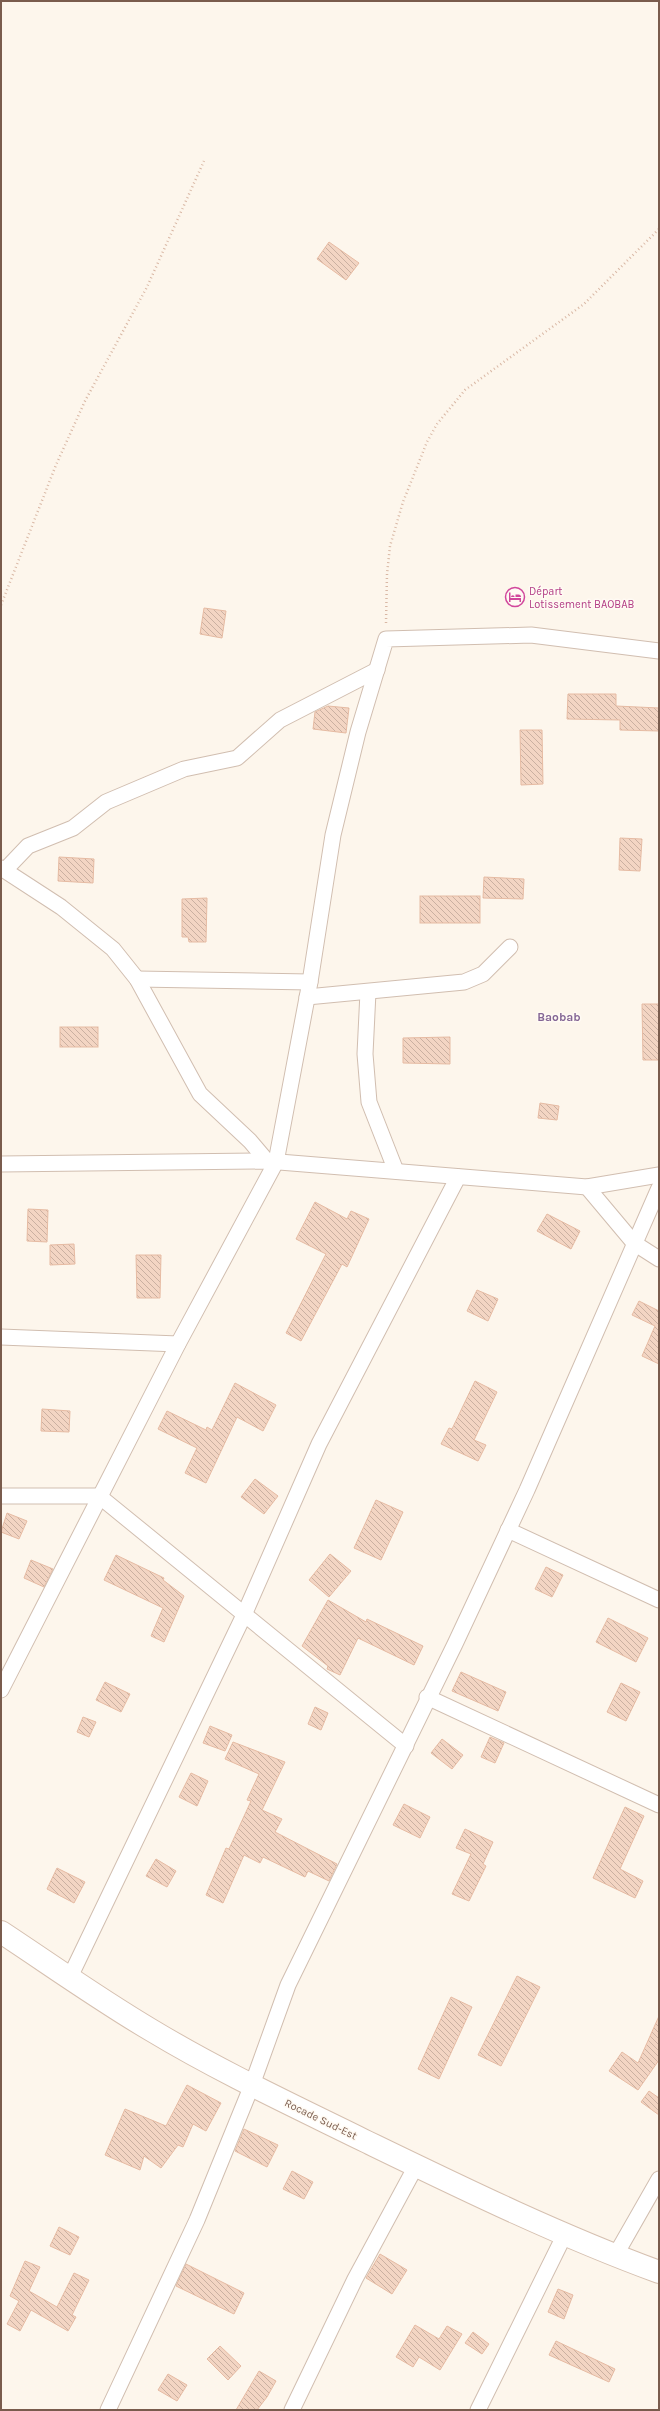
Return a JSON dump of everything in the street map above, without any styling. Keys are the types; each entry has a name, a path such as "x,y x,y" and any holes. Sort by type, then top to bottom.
{"street":[{"path":"1,1690 99,1496 272,1162 310,982 333,835 346,776 386,639 531,635 659,651"},
{"path":"272,1162 200,1094 137,979 113,949 61,907 3,869 28,846 73,828 106,802 184,769 237,758 280,720 376,670"},
{"path":"307,997 464,982 483,974 510,947"},
{"path":"137,979 310,982"},
{"path":"368,992 365,1054 369,1102 396,1171"},
{"path":"1,1164 272,1162 587,1187 659,1175"},
{"path":"70,1976 244,1614 319,1444 458,1177"},
{"path":"587,1187 634,1243 659,1259"},
{"path":"108,2410 197,2220 252,2085 288,1985 406,1746 427,1697 456,1644 659,1188"},
{"path":"1,1338 178,1344"},
{"path":"1,1496 99,1496 406,1746"},
{"path":"508,1530 659,1600"},
{"path":"427,1697 659,1805"},
{"name":"Rocade Sud-Est","path":"1,1932 151,2030 252,2085 416,2166 564,2234 615,2256 659,2272"},
{"path":"292,2410 355,2279 416,2166"},
{"path":"615,2256 659,2179"},
{"path":"478,2410 564,2234"}],"path":[{"path":"1,605 53,472 85,401 147,287 204,162"},
{"path":"386,639 387,574 390,546 403,502 427,442 438,424 465,390 584,304 659,229"}],"building":[{"path":"329,242 359,263 346,280 317,259"},
{"path":"204,608 226,611 222,638 200,634"},
{"path":"568,694 616,694 616,706 659,708 659,731 620,730 620,720 567,719"},
{"path":"328,706 349,708 346,733 313,729 315,712"},
{"path":"520,730 542,730 543,784 521,785"},
{"path":"620,838 642,839 640,871 619,870"},
{"path":"59,857 94,859 93,883 58,881"},
{"path":"484,877 524,879 523,899 483,898"},
{"path":"420,896 480,896 480,923 420,923"},
{"path":"207,898 206,942 189,942 188,937 182,937 182,899"},
{"path":"642,1004 659,1004 659,1060 643,1060"},
{"path":"60,1027 98,1027 98,1047 60,1047"},
{"path":"450,1037 450,1064 403,1063 403,1038"},
{"path":"540,1103 559,1106 557,1120 538,1118"},
{"path":"315,1202 347,1219 351,1211 369,1219 347,1267 342,1264 301,1341 286,1333 326,1254 296,1239"},
{"path":"28,1209 48,1210 47,1242 27,1241"},
{"path":"547,1214 580,1231 571,1249 537,1231"},
{"path":"74,1244 75,1264 50,1265 50,1245"},
{"path":"136,1255 161,1255 160,1298 137,1298"},
{"path":"477,1290 498,1299 488,1321 467,1311"},
{"path":"639,1301 659,1311 659,1364 642,1356 655,1326 632,1315"},
{"path":"475,1381 497,1392 474,1440 486,1445 478,1461 441,1444 449,1428 452,1429"},
{"path":"235,1383 276,1405 263,1431 237,1417 206,1483 185,1473 197,1448 158,1429 167,1411 206,1430 207,1427 212,1430"},
{"path":"42,1409 70,1411 69,1432 41,1431"},
{"path":"255,1479 278,1496 264,1514 241,1497"},
{"path":"376,1500 403,1512 381,1560 354,1548"},
{"path":"7,1513 27,1521 19,1539 1,1532"},
{"path":"330,1554 351,1571 329,1597 309,1580"},
{"path":"116,1555 164,1578 163,1580 184,1596 164,1642 151,1636 163,1608 104,1580"},
{"path":"31,1560 53,1569 44,1587 24,1578"},
{"path":"546,1567 563,1575 552,1597 535,1589"},
{"path":"328,1600 366,1622 367,1619 423,1646 414,1665 358,1638 340,1675 327,1669 328,1666 302,1646"},
{"path":"608,1618 648,1638 636,1662 596,1642"},
{"path":"461,1672 506,1692 498,1711 452,1691"},
{"path":"105,1682 130,1694 121,1712 96,1700"},
{"path":"621,1683 640,1692 626,1721 607,1712"},
{"path":"315,1707 328,1713 321,1730 308,1724"},
{"path":"83,1717 96,1722 89,1737 77,1732"},
{"path":"210,1726 232,1735 225,1751 203,1743"},
{"path":"490,1737 504,1743 495,1763 481,1757"},
{"path":"442,1739 463,1755 452,1769 431,1753"},
{"path":"233,1742 285,1762 262,1810 282,1819 275,1832 337,1864 329,1881 308,1871 305,1877 263,1857 260,1863 244,1855 223,1903 206,1895 226,1848 229,1849 251,1801 247,1800 259,1774 225,1759"},
{"path":"191,1773 208,1781 197,1806 179,1797"},
{"path":"404,1804 430,1817 420,1838 393,1825"},
{"path":"625,1807 644,1816 620,1869 643,1881 635,1898 593,1878"},
{"path":"465,1829 493,1842 483,1864 486,1866 469,1901 452,1894 471,1854 456,1848"},
{"path":"156,1859 176,1871 167,1887 146,1876"},
{"path":"57,1868 85,1882 74,1903 47,1889"},
{"path":"517,1976 540,1987 501,2066 478,2055"},
{"path":"451,1997 472,2007 439,2079 418,2069"},
{"path":"659,2016 659,2060 638,2090 609,2071 622,2052 638,2063"},
{"path":"187,2085 221,2103 206,2131 193,2124 183,2147 178,2145 161,2168 144,2156 140,2170 105,2155 125,2109 166,2126"},
{"path":"649,2091 659,2098 659,2115 641,2102"},
{"path":"244,2129 278,2145 267,2167 235,2151"},
{"path":"292,2171 313,2182 304,2199 283,2189"},
{"path":"59,2227 79,2237 70,2255 50,2246"},
{"path":"380,2254 407,2270 392,2294 366,2278"},
{"path":"25,2261 40,2267 29,2291 57,2307 74,2273 89,2280 72,2315 76,2317 68,2331 31,2310 20,2331 7,2324 19,2301 10,2296"},
{"path":"186,2264 244,2293 234,2314 176,2286"},
{"path":"558,2289 573,2295 564,2319 548,2312"},
{"path":"415,2325 439,2339 447,2326 462,2334 440,2370 419,2357 413,2367 396,2357"},
{"path":"473,2332 489,2344 482,2354 465,2343"},
{"path":"556,2341 615,2369 609,2382 549,2355"},
{"path":"220,2346 241,2366 228,2380 207,2359"},
{"path":"259,2371 276,2381 267,2397 257,2410 236,2410"},
{"path":"168,2374 187,2385 177,2401 158,2390"}],"place":[{"name":"Départ Lotissement BAOBAB","path":"515,597"}],"district":[{"name":"Baobab","path":"559,1017"}]}
